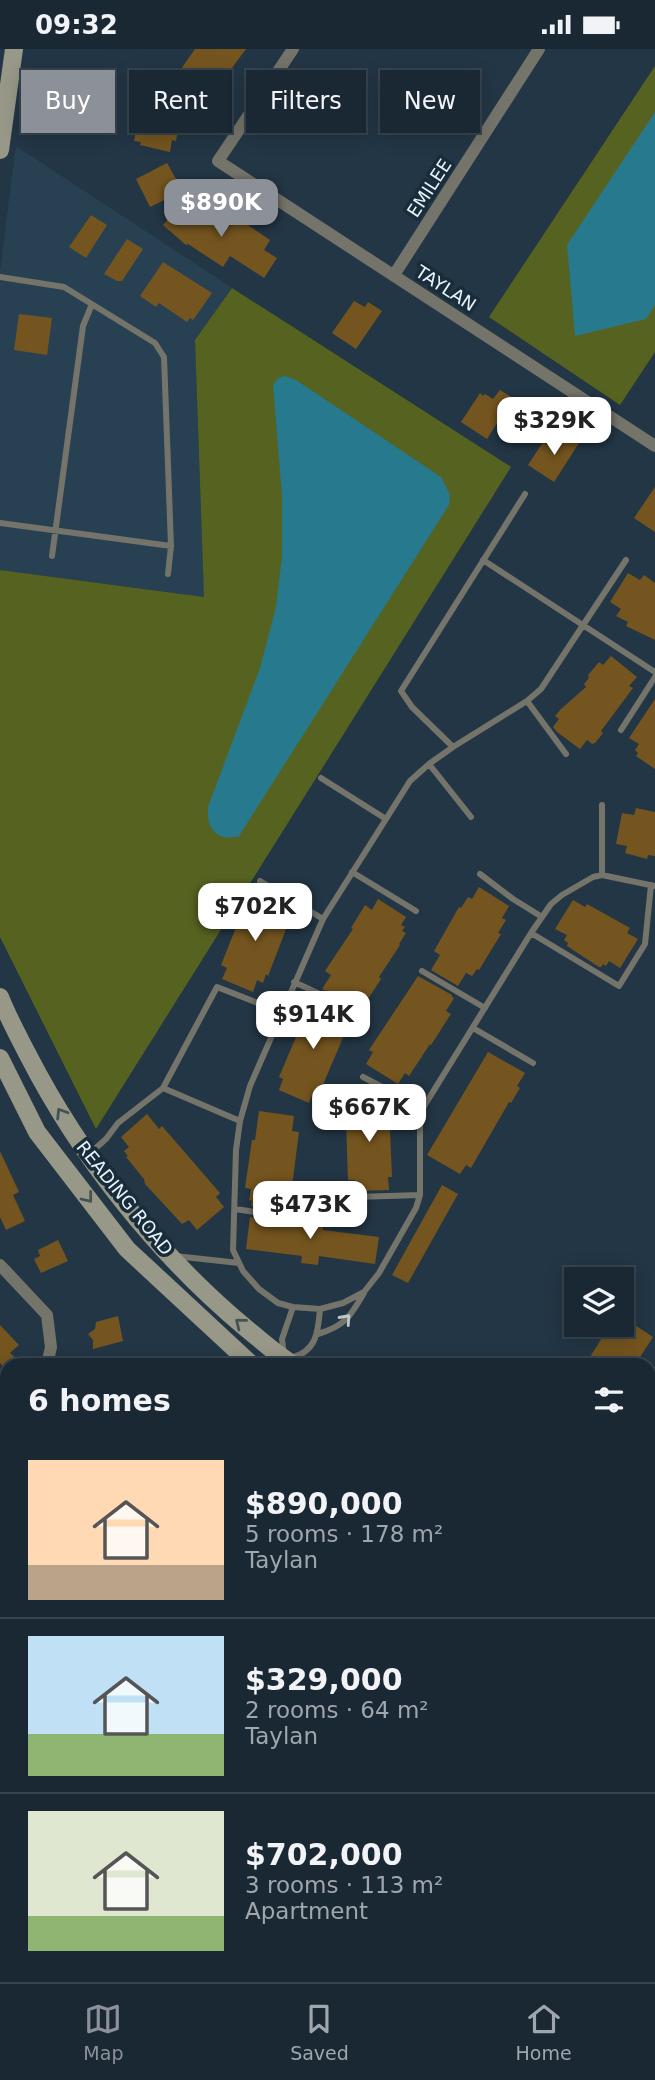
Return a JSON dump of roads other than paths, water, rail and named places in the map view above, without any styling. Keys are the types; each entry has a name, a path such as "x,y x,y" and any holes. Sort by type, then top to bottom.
{"main road":[{"path":"0,150 13,49"},
{"name":"READING ROAD","path":"0,997 43,1084 87,1155 170,1256 216,1303 281,1358"},
{"name":"READING ROAD","path":"0,1058 37,1132 127,1249 244,1358"}],"street":[{"name":"TAYLAN","path":"293,49 218,160 655,446"},
{"name":"EMILEE","path":"394,275 539,49"},
{"path":"0,1265 47,1315 51,1347 49,1358"}],"lane":[{"path":"0,277 64,286 155,343 164,357 171,546 168,574"},
{"path":"51,556 83,326 92,304"},
{"path":"453,747 412,707 401,691 525,494"},
{"path":"0,523 171,546"},
{"path":"364,1292 343,1303 320,1309 293,1307 278,1303 259,1289 243,1271 233,1250 236,1150 240,1121 250,1086 323,919 410,781 453,747 527,701 541,689 626,559"},
{"path":"483,560 655,675 621,730"},
{"path":"527,701 566,754"},
{"path":"429,764 471,817"},
{"path":"321,778 386,819"},
{"path":"602,875 603,805"},
{"path":"352,872 416,911"},
{"path":"480,874 542,917"},
{"path":"318,1334 336,1329 351,1315 379,1273 416,1208 419,1195 420,1120 424,1108 531,933 551,904 593,877 602,875 653,885 645,944 619,986 531,933"},
{"path":"260,881 323,919"},
{"path":"422,971 485,1008"},
{"path":"294,982 352,1009"},
{"path":"87,1155 106,1139 118,1123 163,1088 217,987 281,1012"},
{"path":"473,1028 533,1063"},
{"path":"363,1077 424,1108"},
{"path":"163,1088 240,1121"},
{"path":"356,1197 419,1195"},
{"path":"235,1209 282,1216"},
{"path":"170,1256 239,1263"},
{"path":"286,1358 282,1339 293,1307"},
{"path":"297,1358 303,1355 318,1334 320,1309"}],"water":[{"path":"655,112 655,305 646,319 575,336 567,245"},
{"path":"285,376 296,380 441,477 450,495 449,505 239,836 225,837 214,832 211,827 208,807 260,668 276,607 282,556 282,496 273,385 278,378"}]}
